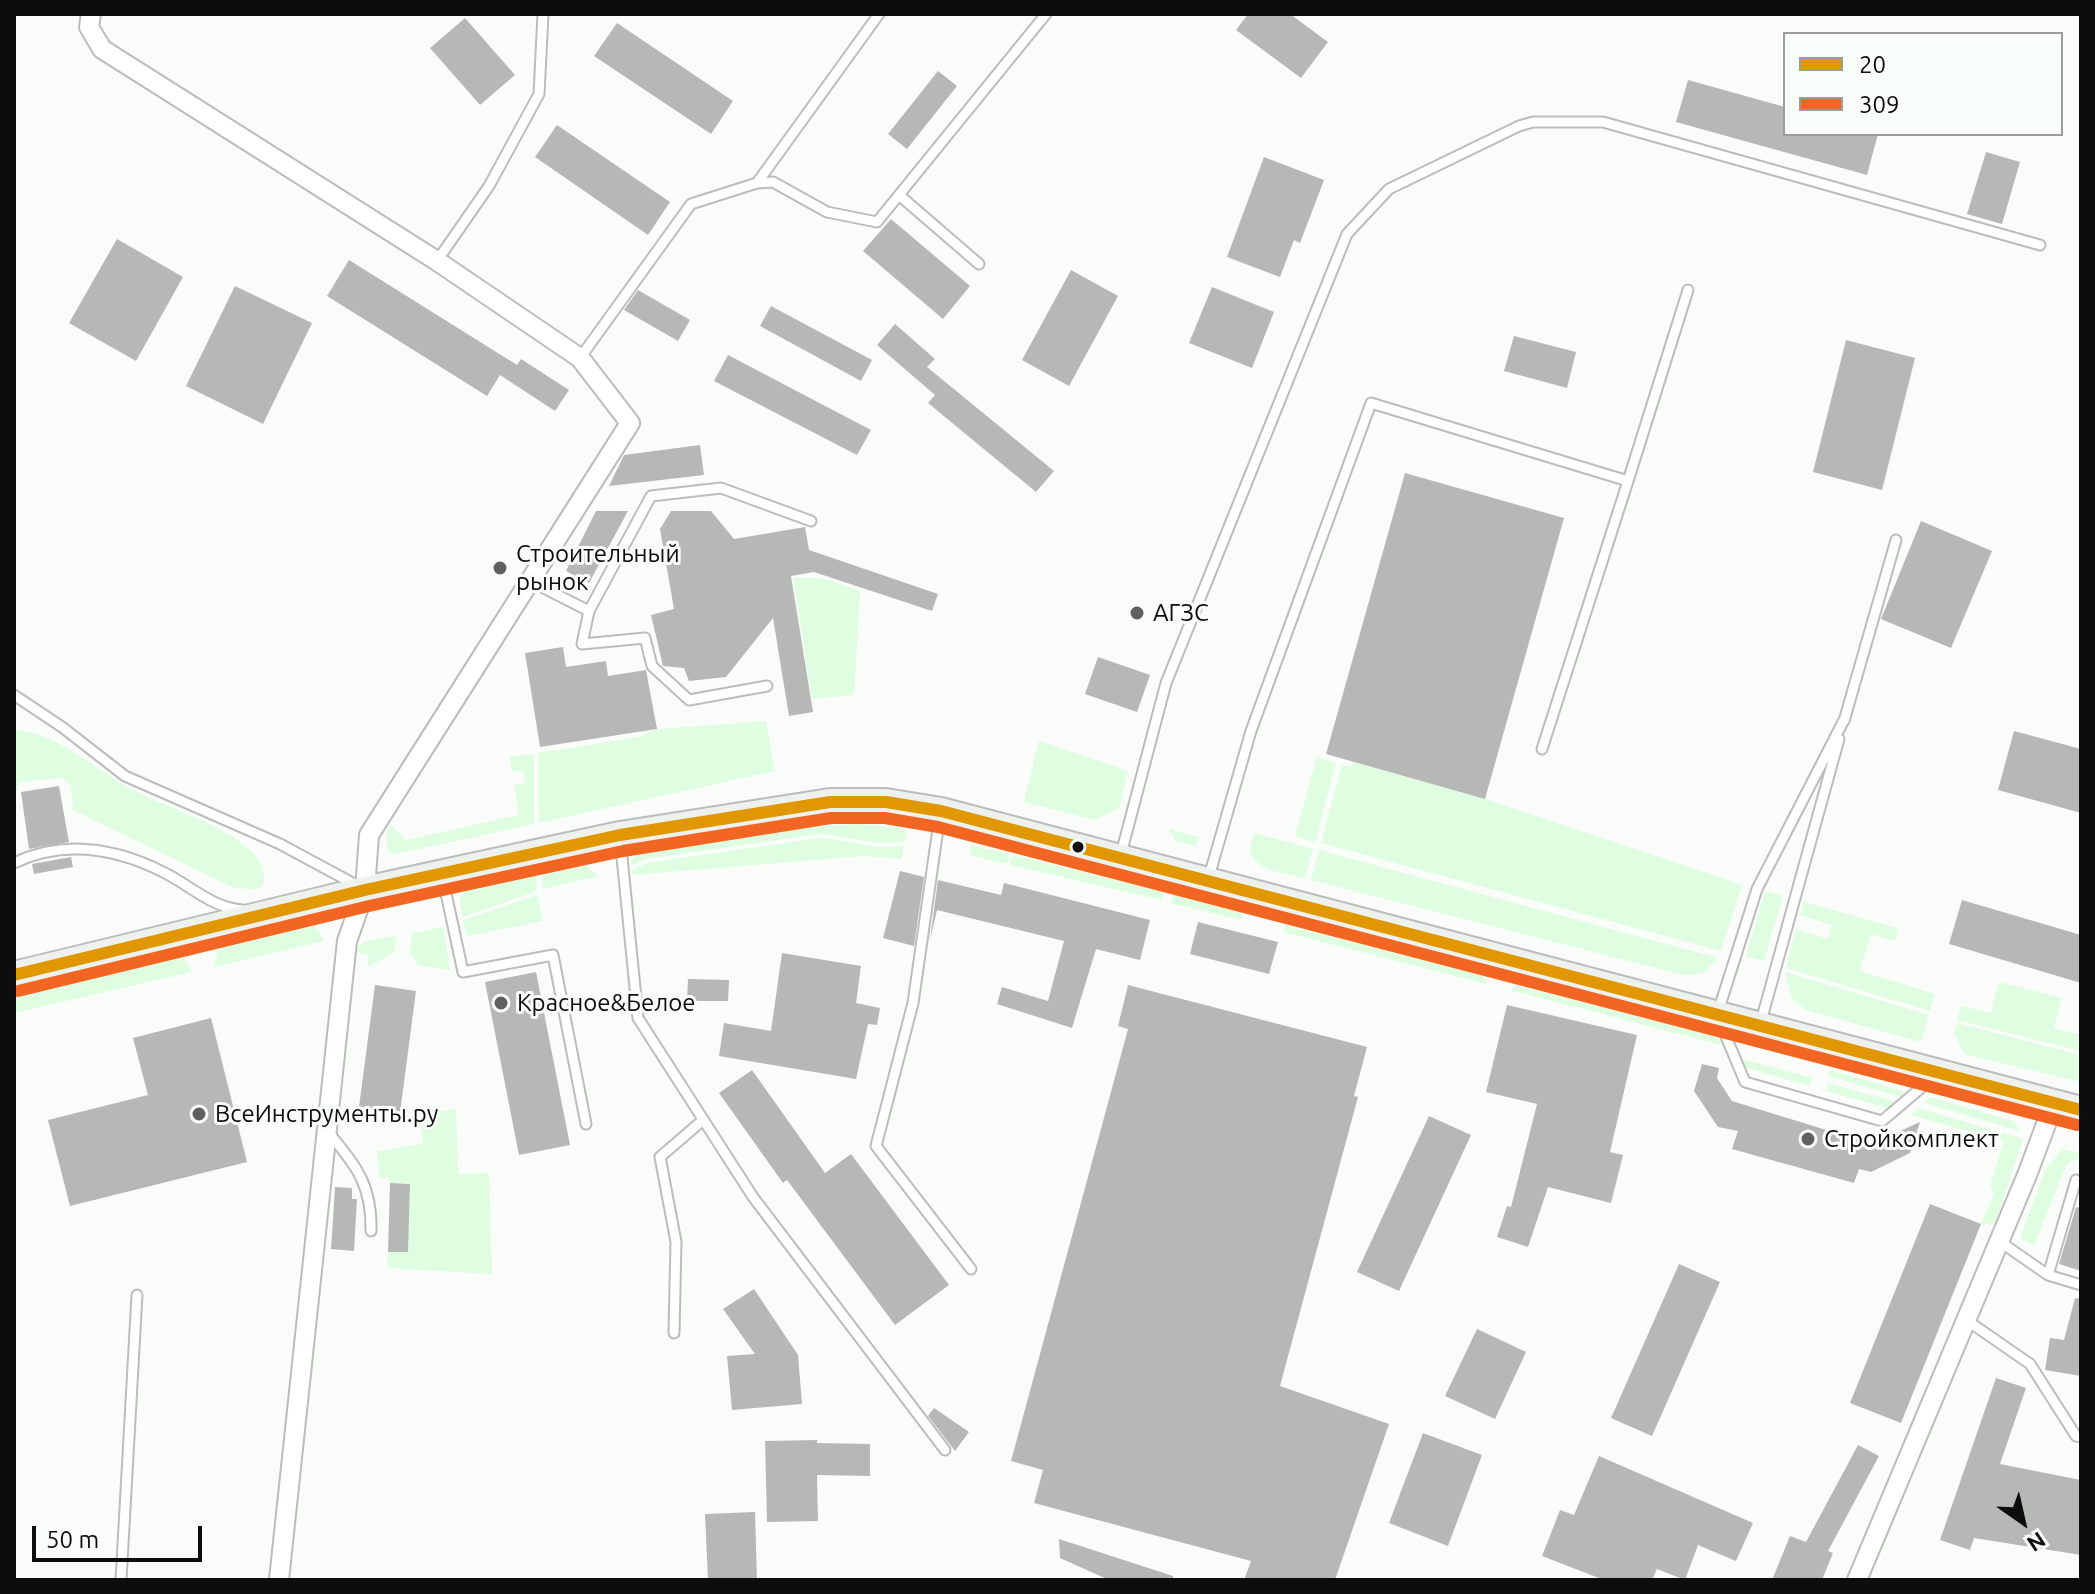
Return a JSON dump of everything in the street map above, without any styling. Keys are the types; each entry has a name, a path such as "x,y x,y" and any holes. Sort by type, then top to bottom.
{"main road":[{"path":"14,975 365,890 620,835 830,802 886,802 941,811 1120,857 2081,1110"}],"street":[{"path":"91,14 89,27 102,49 437,261 580,358 630,423 369,835 365,890 347,941 279,1580"},
{"path":"1857,1580 2054,1103"}],"lane":[{"path":"437,261 489,186 539,94 543,14"},
{"path":"757,183 879,14"},
{"path":"580,358 691,204 757,183 773,182 827,212 877,222 1046,14"},
{"path":"1120,857 1166,683 1347,234 1389,189 1519,126 1533,122 1603,122 2040,245"},
{"path":"899,195 979,264"},
{"path":"1542,749 1688,290"},
{"path":"1208,880 1251,731 1371,403 1628,481"},
{"path":"767,686 689,700 652,666 645,638 582,644 589,611 651,496 721,488 811,521"},
{"path":"1760,1027 1896,540"},
{"path":"530,581 589,611"},
{"path":"14,695 62,727 125,776 280,844 365,890"},
{"path":"1845,718 1757,889 1717,1015 1745,1082 1882,1121 1940,1073"},
{"path":"941,811 913,1003 876,1146 971,1269"},
{"path":"620,835 638,1018 753,1197 945,1450"},
{"path":"14,863 30,855 69,848 106,849 165,873 209,901 236,909 275,912"},
{"path":"442,873 463,972 553,955 586,1124"},
{"path":"674,1333 676,1242 660,1157 703,1120"},
{"path":"325,1129 367,1187 371,1202 371,1231"},
{"path":"2048,1275 2076,1180"},
{"path":"1999,1241 2048,1275 2081,1285"},
{"path":"121,1580 137,1295"},
{"path":"1965,1319 2030,1364 2076,1436 2081,1437"}],"green space":[{"path":"793,578 821,578 860,591 854,695 812,699"},
{"path":"766,721 775,771 539,823 538,753 640,737 657,729"},
{"path":"14,730 43,736 71,750 122,784 208,823 240,842 259,860 264,872 263,886 255,890 232,887 73,810 71,786 63,778 18,782 14,816"},
{"path":"1039,741 1128,771 1119,808 1095,820 1024,802"},
{"path":"534,754 534,824 396,854 388,851 386,835 391,825 406,840 519,815 514,785 525,783 523,770 512,772 510,757"},
{"path":"1317,757 1336,763 1315,842 1295,836"},
{"path":"1353,762 1485,799 1742,885 1721,951 1321,843 1342,765 1351,767"},
{"path":"861,824 899,828 907,832 905,841 873,842 820,834 646,859 631,866 631,860 636,855 810,827"},
{"path":"1169,829 1199,837 1196,846 1176,841"},
{"path":"1254,833 1313,849 1305,878 1273,871 1259,864 1249,852"},
{"path":"820,838 884,847 904,845 902,859 864,856 632,875 632,870 647,863"},
{"path":"971,845 1010,854 1007,864 969,855"},
{"path":"1319,850 1718,958 1704,972 1688,976 1311,880"},
{"path":"1012,855 1164,892 1162,900 1010,865"},
{"path":"583,863 599,876 543,889 542,872"},
{"path":"536,873 537,891 463,917 459,897 468,889"},
{"path":"1765,891 1783,896 1764,961 1746,956"},
{"path":"1174,894 1241,910 1241,920 1171,903"},
{"path":"537,895 543,921 467,936 463,920"},
{"path":"1804,902 1898,928 1895,941 1871,934 1860,971 1935,994 1930,1011 1786,968 1796,929 1828,939 1832,925 1800,915"},
{"path":"1285,925 1484,976 1487,984 1283,932"},
{"path":"313,926 319,930 324,941 214,967 218,949"},
{"path":"443,927 450,970 418,965 409,952 413,933"},
{"path":"394,936 397,940 394,952 367,968 369,955 356,952 357,948 365,941"},
{"path":"183,957 192,972 14,1013 14,997"},
{"path":"1785,972 1929,1015 1921,1042 1806,1010 1792,999"},
{"path":"1999,982 2062,998 2054,1028 2081,1035 2081,1051 1957,1020 1961,1006 1991,1013"},
{"path":"1515,985 1718,1037 1721,1045 1510,990"},
{"path":"1957,1023 2081,1055 2081,1082 1964,1054 1954,1033"},
{"path":"1739,1058 1812,1078 1809,1086 1744,1067"},
{"path":"1830,1070 1903,1091 1905,1098 1828,1076"},
{"path":"1828,1083 1899,1103 1891,1109 1826,1091"},
{"path":"1930,1097 2014,1121 2020,1131 1924,1103"},
{"path":"456,1108 458,1174 489,1173 492,1274 387,1268 388,1252 408,1252 410,1184 390,1183 389,1177 380,1179 377,1151 423,1144 422,1116"},
{"path":"1918,1108 2023,1139 1995,1223 1981,1224 1994,1193 1990,1185 2004,1141 1911,1115"},
{"path":"2063,1149 2081,1154 2081,1160 2073,1160 2066,1166 2034,1246 2020,1238 2046,1168"}],"building":[{"path":"1248,14 1290,14 1328,42 1301,78 1236,30"},
{"path":"465,18 515,75 480,105 430,48"},
{"path":"617,23 733,101 711,134 594,56"},
{"path":"938,71 957,86 907,149 888,134"},
{"path":"1688,80 1783,106 1783,136 1877,136 1867,175 1676,122"},
{"path":"557,125 670,202 648,235 535,157"},
{"path":"1986,152 2020,162 2002,224 1967,214"},
{"path":"1264,157 1324,180 1300,243 1294,240 1280,277 1227,257"},
{"path":"891,219 970,286 943,319 863,251"},
{"path":"117,239 183,277 136,361 69,323"},
{"path":"349,260 517,365 521,359 569,390 555,411 500,375 487,396 327,296"},
{"path":"1071,270 1118,296 1069,386 1022,360"},
{"path":"235,286 312,323 263,424 186,386"},
{"path":"1212,287 1274,312 1252,368 1189,343"},
{"path":"638,290 690,320 678,341 624,310"},
{"path":"771,306 872,360 861,381 760,326"},
{"path":"895,324 935,359 927,367 1054,471 1036,492 928,403 935,395 877,345"},
{"path":"1514,336 1576,352 1567,388 1504,371"},
{"path":"1846,340 1915,358 1882,490 1813,472"},
{"path":"728,355 871,430 857,455 714,381"},
{"path":"700,445 704,475 609,486 624,455"},
{"path":"1405,473 1564,518 1485,799 1326,754"},
{"path":"596,511 628,511 589,583 566,571"},
{"path":"671,511 711,511 734,539 805,527 809,550 938,594 932,611 814,572 791,576 813,712 789,716 773,618 726,677 689,681 684,668 663,666 651,615 674,609 660,529"},
{"path":"1921,521 1992,551 1951,648 1881,619"},
{"path":"563,647 566,667 606,661 608,676 646,670 657,729 540,747 525,653"},
{"path":"1098,657 1150,675 1137,712 1085,694"},
{"path":"2014,731 2081,749 2081,813 1998,790"},
{"path":"59,786 69,842 29,849 21,792"},
{"path":"71,857 73,867 34,874 32,864"},
{"path":"900,871 924,877 914,946 883,938"},
{"path":"938,880 1001,895 1004,883 1150,920 1140,960 1096,949 1072,1028 997,1004 1002,987 1048,1001 1064,941 937,910 930,940"},
{"path":"1962,900 2081,935 2081,983 1949,944"},
{"path":"1198,922 1278,942 1269,974 1190,954"},
{"path":"782,953 861,966 856,1003 880,1008 877,1025 868,1024 856,1079 719,1056 724,1023 771,1031"},
{"path":"536,972 570,1145 519,1155 485,982"},
{"path":"688,979 729,980 728,1001 687,1001"},
{"path":"375,985 416,991 400,1113 359,1107"},
{"path":"1128,985 1367,1047 1354,1096 1358,1097 1280,1386 1389,1424 1335,1580 1244,1580 1251,1561 1034,1503 1043,1470 1011,1461 1128,1029 1118,1026"},
{"path":"1507,1005 1637,1035 1610,1152 1623,1155 1611,1203 1548,1187 1528,1247 1497,1237 1507,1206 1511,1207 1537,1104 1486,1092"},
{"path":"211,1018 247,1162 70,1206 48,1120 148,1095 133,1038"},
{"path":"1702,1064 1719,1068 1717,1078 1732,1101 1872,1144 1920,1122 1910,1153 1871,1172 1859,1169 1854,1183 1732,1149 1738,1131 1718,1127 1694,1091"},
{"path":"752,1070 825,1173 851,1154 949,1285 895,1325 787,1180 783,1183 719,1093"},
{"path":"1429,1116 1471,1135 1399,1291 1357,1272"},
{"path":"390,1183 410,1184 408,1252 388,1252"},
{"path":"335,1187 352,1188 352,1199 357,1199 354,1251 331,1249"},
{"path":"1930,1204 1981,1224 1901,1423 1850,1403"},
{"path":"2076,1207 2081,1208 2081,1271 2059,1264"},
{"path":"1679,1264 1720,1282 1652,1436 1611,1418"},
{"path":"754,1289 798,1355 802,1404 732,1410 727,1356 755,1354 723,1309"},
{"path":"2075,1298 2081,1299 2081,1376 2045,1370 2050,1338 2064,1340"},
{"path":"1477,1329 1526,1352 1495,1419 1445,1396"},
{"path":"1996,1378 2026,1388 2000,1464 2081,1480 2081,1555 1974,1538 1970,1550 1940,1540"},
{"path":"934,1408 969,1432 955,1451 928,1416"},
{"path":"1423,1433 1482,1455 1448,1546 1389,1523"},
{"path":"817,1440 817,1443 870,1444 870,1476 817,1475 818,1521 767,1522 765,1441"},
{"path":"1858,1445 1879,1456 1828,1551 1833,1553 1822,1580 1772,1580 1790,1536 1806,1542"},
{"path":"1599,1456 1753,1523 1736,1561 1698,1545 1685,1580 1657,1569 1652,1580 1604,1580 1542,1556 1560,1510 1574,1515"},
{"path":"755,1512 757,1580 708,1580 705,1514"},
{"path":"1059,1539 1173,1576 1173,1580 1109,1580 1060,1558"}],"transit line":[{"name":"20","path":"14,975 365,890 620,835 830,802 886,802 941,811 2081,1110"},
{"name":"309","path":"18,991 369,906 623,851 831,818 885,818 938,827 2077,1125"}],"place":[{"name":"Строительный рынок","path":"500,568"},
{"name":"АГЗС","path":"1137,613"},
{"name":"Красное&Белое","path":"501,1003"},
{"name":"ВсеИнструменты.ру","path":"199,1114"},
{"name":"Стройкомплект","path":"1808,1139"}]}
